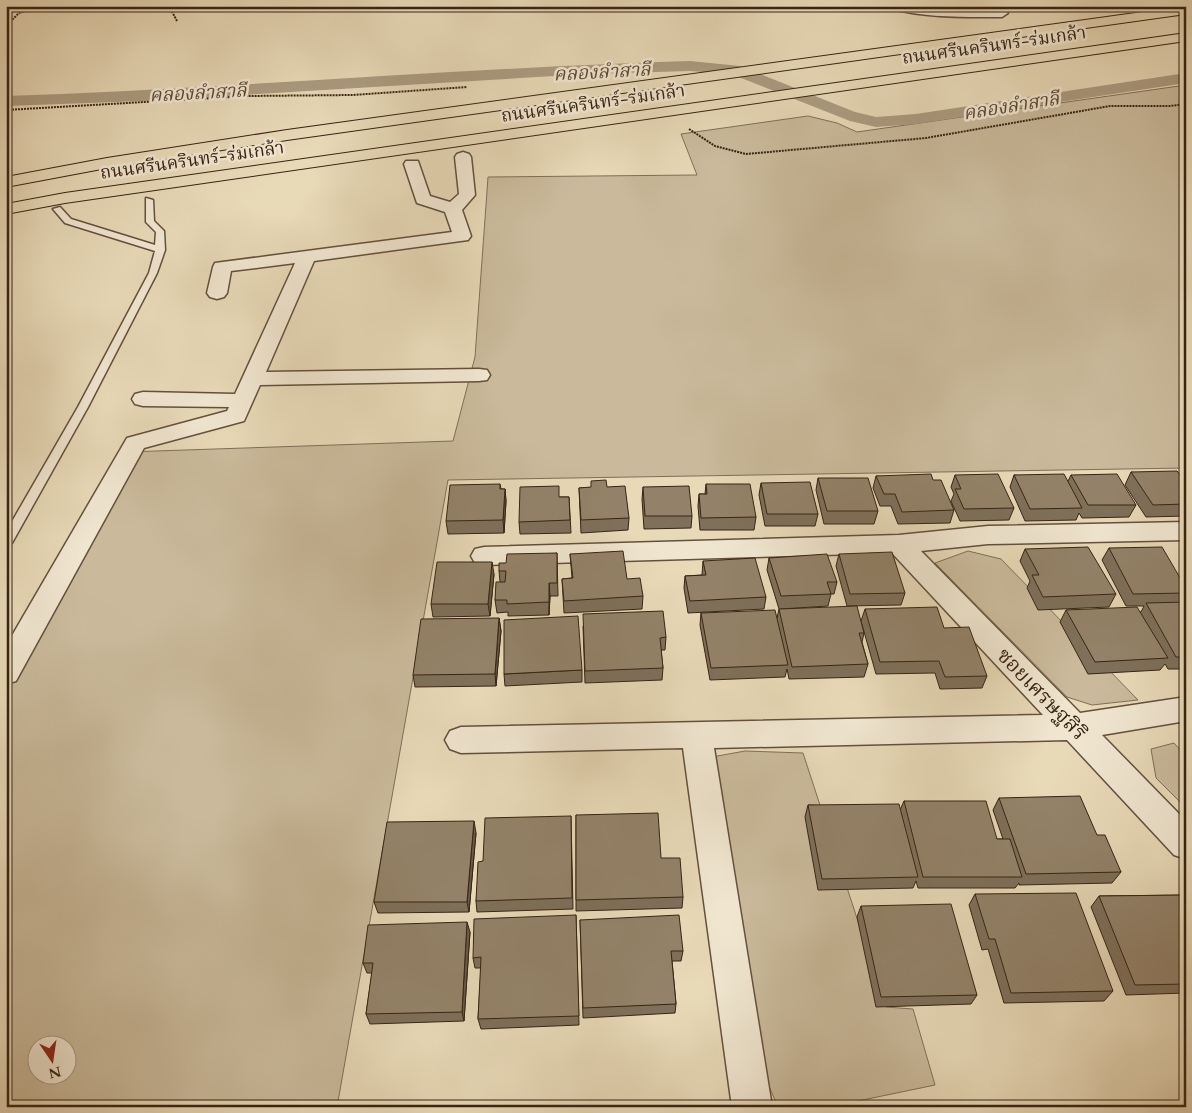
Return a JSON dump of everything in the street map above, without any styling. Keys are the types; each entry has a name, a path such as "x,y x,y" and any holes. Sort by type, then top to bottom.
{"main road":[{"name":"ถนนศรีนครินทร์-ร่มเกล้า","path":"6,182 107,163 287,135 1186,10"},
{"name":"ถนนศรีนครินทร์-ร่มเกล้า","path":"6,188 1186,22"},
{"name":"ถนนศรีนครินทร์-ร่มเกล้า","path":"6,211 65,198 1186,37"},
{"name":"ถนนศรีนครินทร์-ร่มเกล้า","path":"6,211 149,200 492,153"}],"street":[{"path":"892,6 906,10 943,13 999,10 1016,26 1018,32"},
{"path":"453,209 467,195 463,157"},
{"path":"412,164 423,199 453,209"},
{"path":"217,293 222,267 462,236 453,209"},
{"path":"6,673 135,443 236,416 307,256"},
{"path":"253,379 479,375"},
{"path":"143,399 243,401"},
{"path":"484,556 899,544 988,535 1186,531"},
{"name":"ซอยเศรษฐสิริ","path":"899,544 1186,844"},
{"path":"461,740 1073,727 1186,709"},
{"path":"697,735 752,1107"}],"lane":[{"path":"6,542 83,407 153,273 161,250 160,231 150,222 149,200"},
{"path":"57,208 68,221 161,250"}],"path":[{"path":"6,26 16,13 47,6"},
{"path":"169,6 177,21"},
{"path":"6,110 248,96 353,96 468,87"},
{"path":"686,126 705,142 724,150 746,154 926,138 1110,106 1170,106 1186,104"}],"shaded area":[{"path":"1186,85 1186,468 448,480 337,1107 6,1107 6,690 126,452 453,441 475,357 488,177 697,175 681,134 808,116 837,123 857,132"},
{"path":"968,551 1001,559 1138,700 1092,705 1067,697 935,563"},
{"path":"1174,743 1186,756 1186,808 1156,778 1151,749"},
{"path":"745,751 803,753 886,1007 913,1009 935,1085 829,1107 778,1107 768,1084 712,757"}],"building":[{"path":"1177,471 1186,482 1186,504 1153,505 1131,472"},
{"path":"931,474 933,480 941,480 954,510 902,512 895,494 884,494 876,476"},
{"path":"998,474 1014,508 964,509 955,489 961,489 955,475"},
{"path":"1064,474 1082,508 1030,509 1014,475"},
{"path":"1117,474 1136,505 1088,505 1071,475"},
{"path":"818,478 868,478 878,511 827,511"},
{"path":"606,480 607,487 625,486 629,518 581,520 579,488 591,487 591,481"},
{"path":"810,482 818,514 767,514 761,483"},
{"path":"500,484 500,489 505,489 503,520 446,521 450,485"},
{"path":"706,484 750,484 756,517 701,518 699,494 707,494"},
{"path":"559,486 559,497 569,497 570,520 519,522 520,487"},
{"path":"689,486 692,516 645,516 643,487"},
{"path":"1088,547 1116,594 1043,597 1032,575 1039,575 1025,549"},
{"path":"1162,547 1186,588 1186,593 1133,594 1109,548"},
{"path":"623,551 627,579 640,578 643,596 564,601 562,579 573,578 570,554"},
{"path":"892,552 905,593 850,594 839,554"},
{"path":"557,553 557,583 549,583 549,602 507,604 507,600 495,600 496,582 505,582 506,571 499,571 499,563 506,563 507,554"},
{"path":"827,554 837,582 827,582 831,594 781,596 769,558"},
{"path":"755,558 766,597 690,601 685,576 706,575 703,561"},
{"path":"437,562 492,562 488,604 431,604"},
{"path":"1186,602 1186,657 1176,657 1146,603"},
{"path":"857,606 864,633 859,633 868,664 792,667 779,609"},
{"path":"937,607 944,628 969,627 987,676 945,677 939,661 880,662 865,609"},
{"path":"1137,607 1168,658 1095,662 1066,610"},
{"path":"775,610 788,665 711,668 701,613"},
{"path":"663,611 666,637 660,638 663,668 585,671 583,614"},
{"path":"578,616 582,670 504,674 504,620"},
{"path":"499,618 495,674 413,675 421,619"},
{"path":"1080,796 1097,835 1105,835 1121,872 1026,874 999,798"},
{"path":"904,801 986,801 997,839 1010,839 1022,877 923,877"},
{"path":"899,804 918,877 822,879 808,805"},
{"path":"658,813 661,858 680,858 683,897 576,900 576,815"},
{"path":"571,816 572,898 476,901 478,862 483,861 485,818"},
{"path":"474,821 467,902 374,902 387,822"},
{"path":"1076,893 1113,991 1011,993 995,939 989,939 975,894"},
{"path":"1186,895 1186,984 1135,985 1099,896"},
{"path":"951,904 977,995 881,997 861,906"},
{"path":"576,915 579,1016 478,1019 481,957 473,958 474,919"},
{"path":"679,915 683,951 671,951 676,1004 583,1008 580,920"},
{"path":"467,922 462,1012 366,1014 373,963 363,963 368,925"}],"waterway":[{"path":"6,10 25,6"},
{"name":"คลองลำสาลี","path":"6,101 143,96 588,69 690,66 734,69 850,116 876,122 916,119 1186,78"}]}
